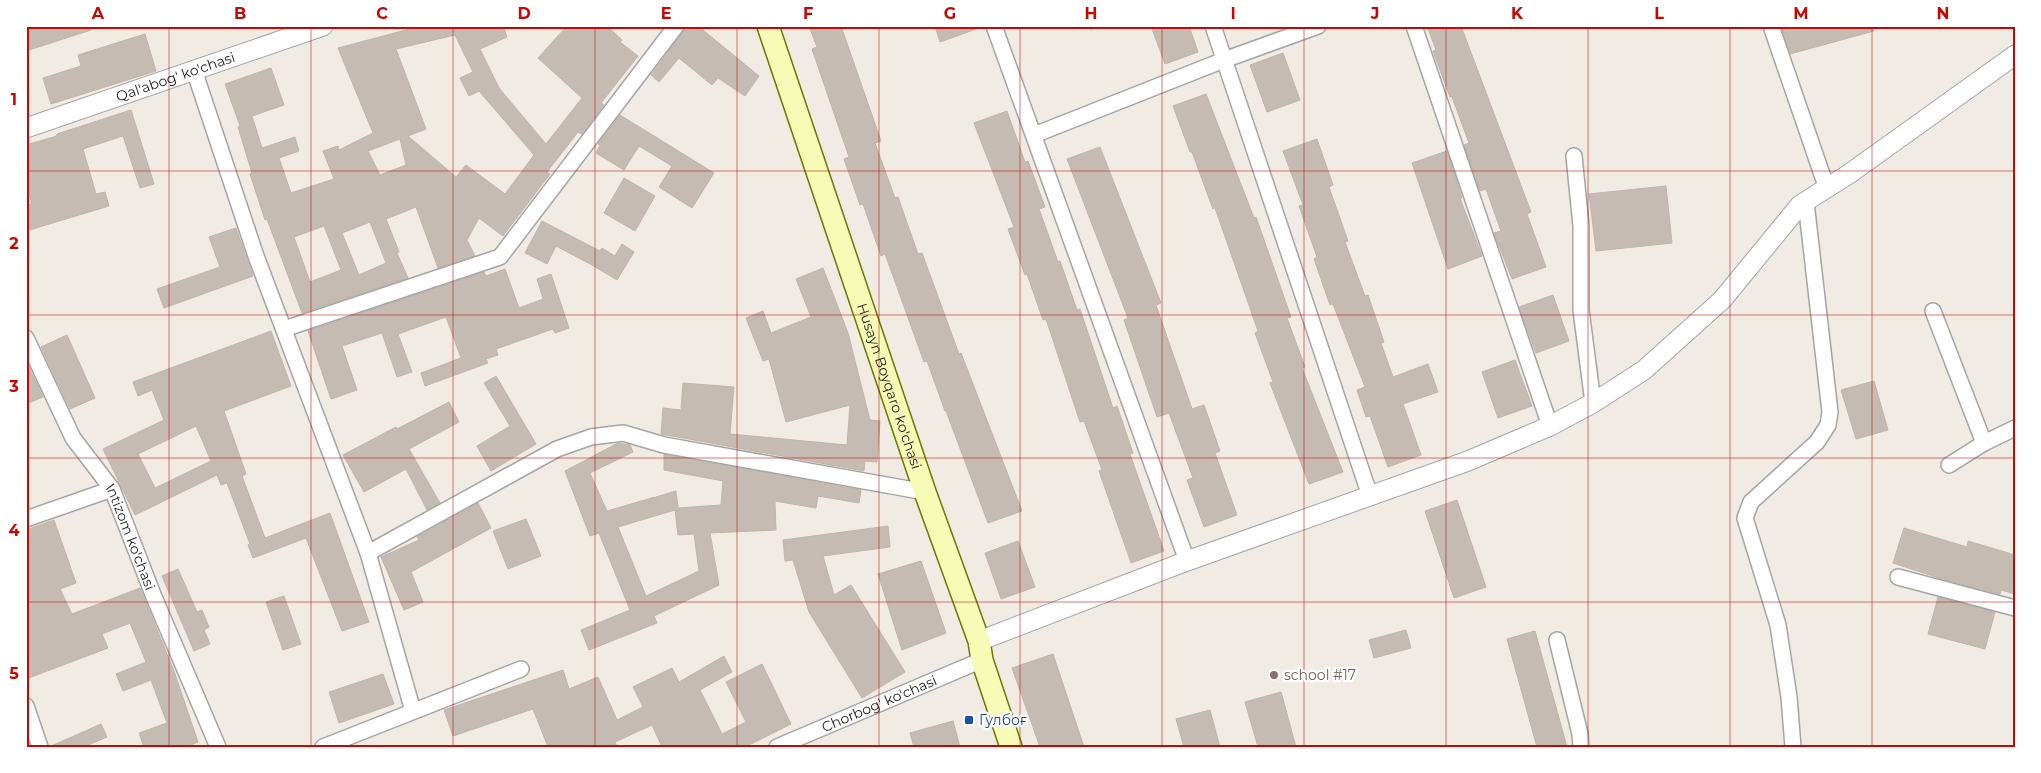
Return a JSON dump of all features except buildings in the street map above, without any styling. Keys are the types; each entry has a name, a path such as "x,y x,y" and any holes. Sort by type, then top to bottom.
{"main road":[{"name":"Husayn Boyqaro ko'chasi","path":"768,26 1011,747"}],"street":[{"name":"Qal'abog' ko'chasi","path":"26,128 323,26"},
{"path":"284,329 500,257 676,26"},
{"path":"994,26 1188,561"},
{"path":"1213,26 1370,496"},
{"path":"1034,135 1224,60 1318,26"},
{"path":"1414,26 1550,426"},
{"path":"1771,26 1827,189"},
{"path":"980,651 1188,561 1468,460 1550,426 1593,403 1644,370 1722,300 1800,206 1827,189 2015,55"},
{"path":"194,70 256,256 368,553 413,711"},
{"path":"1574,156 1582,226 1580,310 1593,403"},
{"path":"1793,747 1789,697 1778,624 1745,518 1751,502 1818,442 1828,425 1830,412 1806,202"},
{"path":"1933,311 1984,443"},
{"name":"Intizom ko'chasi","path":"26,338 73,438 112,489 214,746"},
{"path":"1949,465 1984,443 2015,428"},
{"path":"368,553 557,449 591,437 623,433 664,445 925,492"},
{"path":"26,519 112,489"},
{"path":"1898,577 2015,608"},
{"path":"1557,640 1580,734 1581,747"},
{"name":"Сhorbog' ko'chasi","path":"777,747 980,651"},
{"path":"323,747 521,670"},
{"path":"26,706 40,747"}],"place":[{"name":"school #17","path":"1274,675"},
{"name":"Гулбоғ","path":"969,720"}]}
